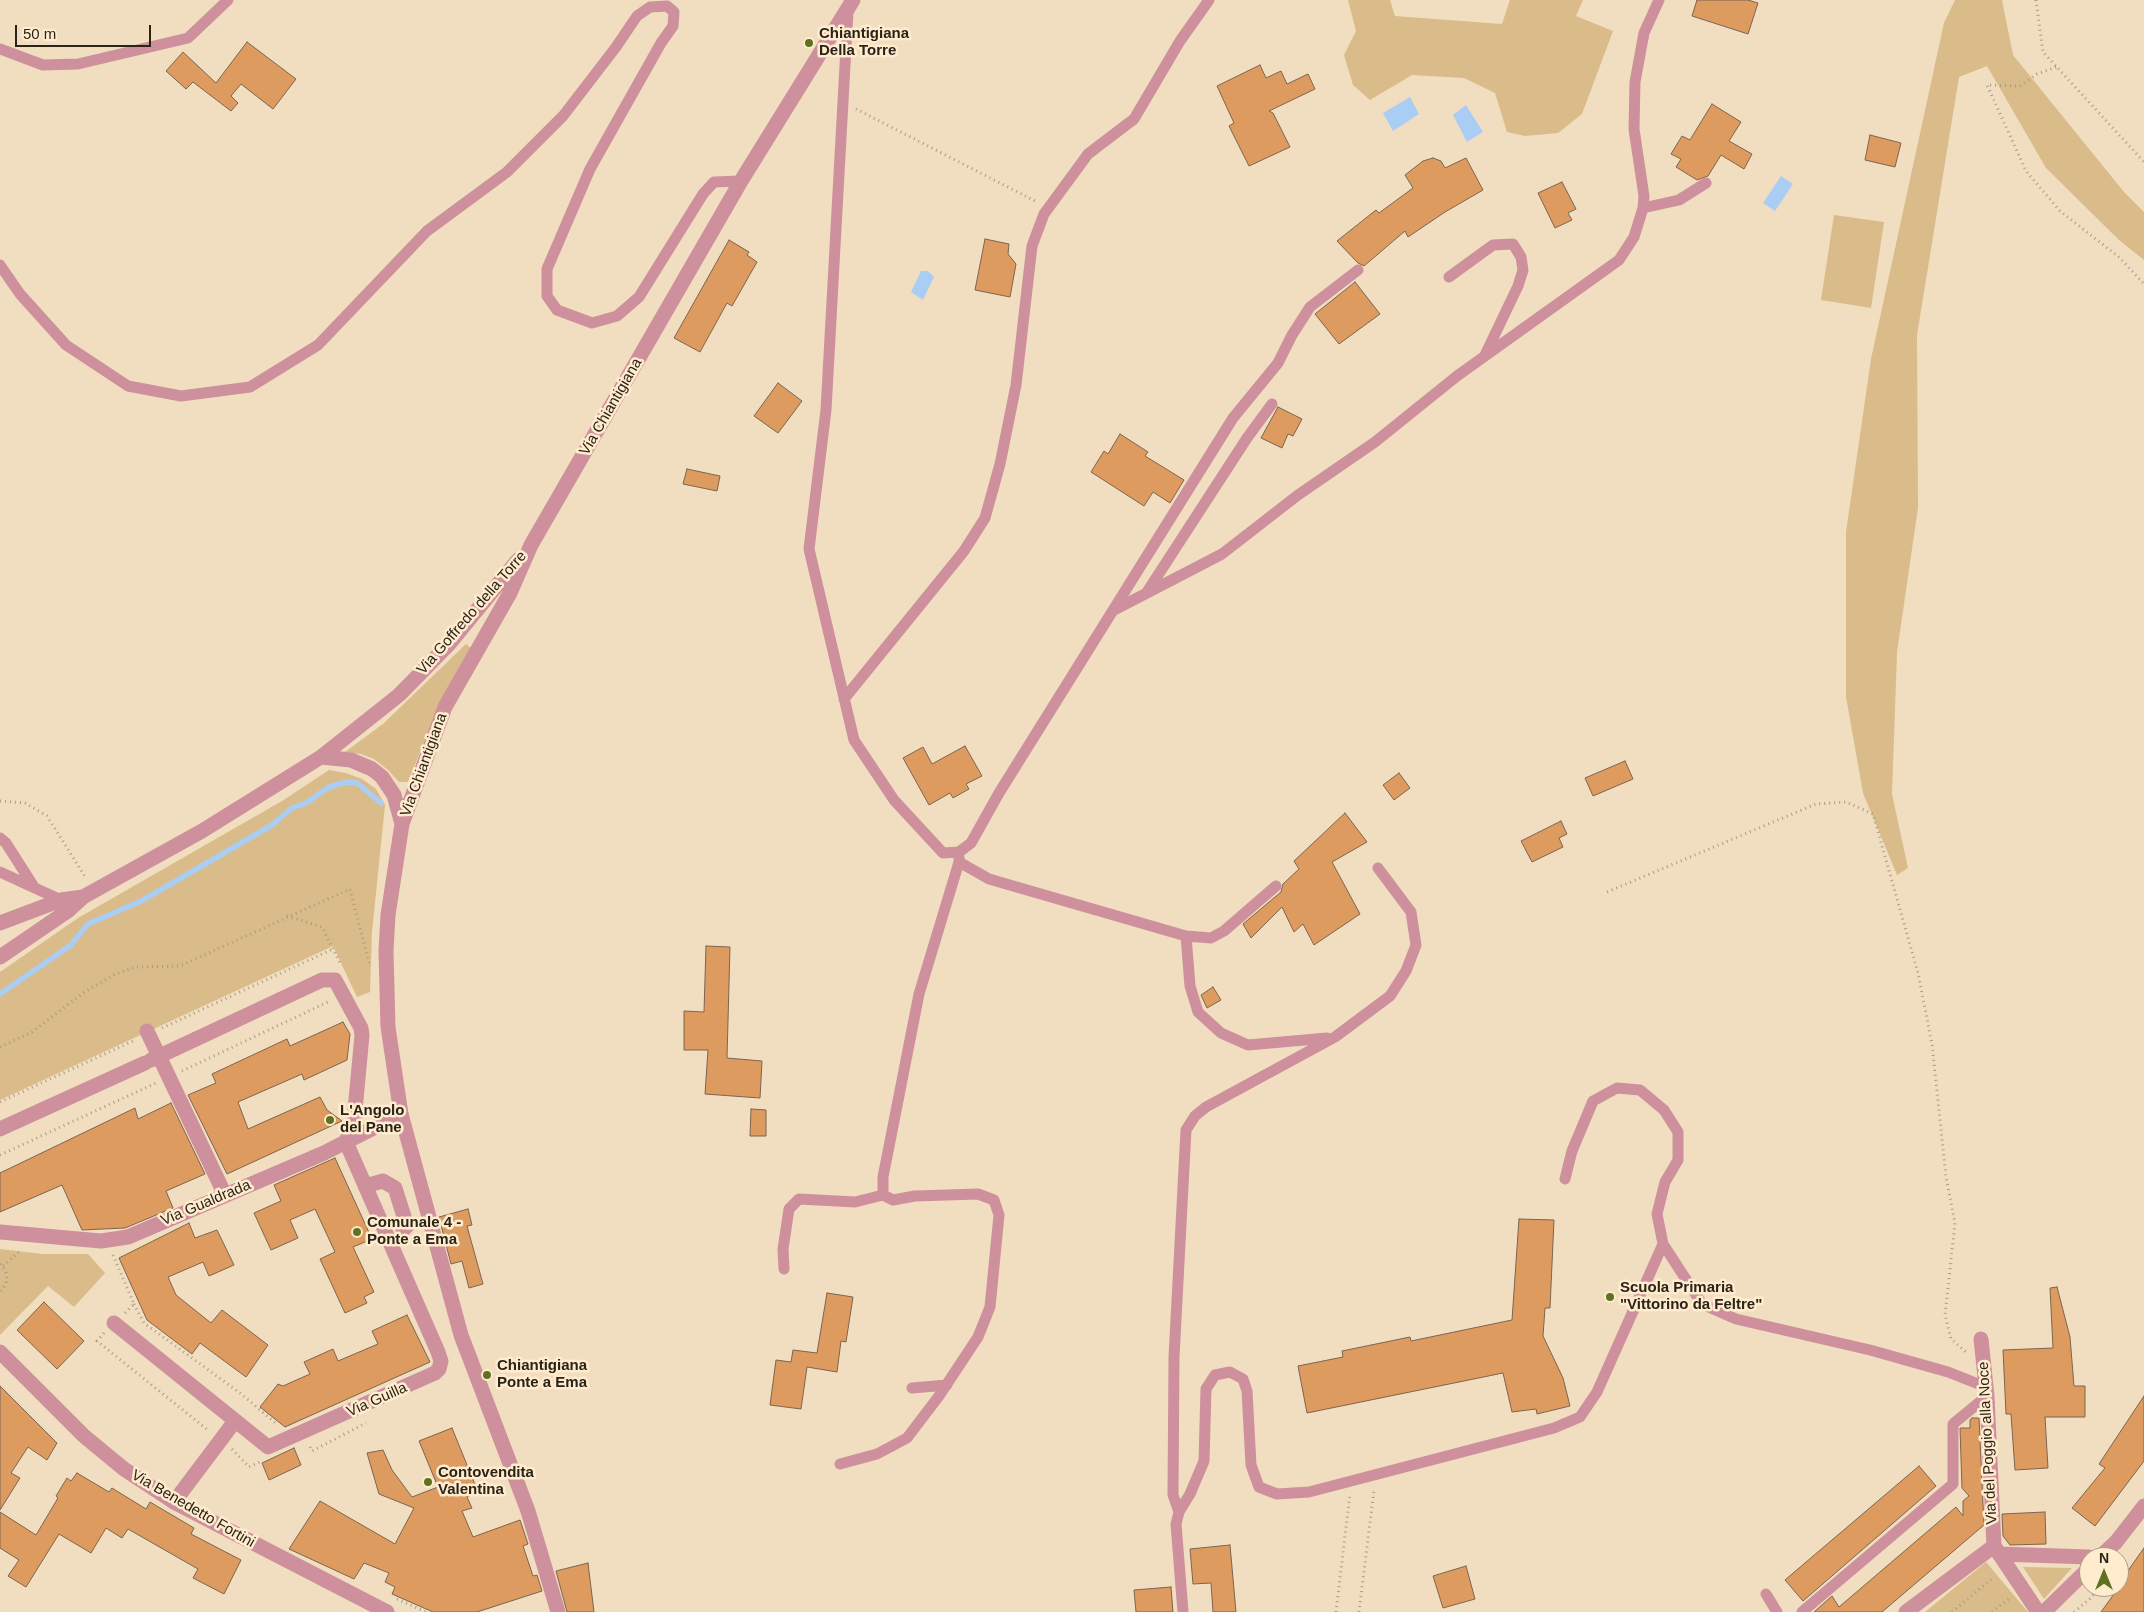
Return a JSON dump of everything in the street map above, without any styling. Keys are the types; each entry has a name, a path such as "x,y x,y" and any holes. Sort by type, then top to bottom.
{"street":[{"name":"Via Chiantigiana","path":"558,1612 528,1512 461,1335 401,1114 388,1027 386,951 388,915 402,824 445,707 510,593 531,545 741,181 850,4"},
{"name":"Via Goffredo della Torre","path":"0,957 69,910 89,894 202,832 321,757 406,688 449,644 531,545"},
{"path":"321,757 351,760 372,769 382,777 394,795 402,824"},
{"name":"Via Goffredo della Torre","path":"0,923 61,900 89,894"},
{"path":"0,1129 322,980 335,980 353,1011 362,1035 354,1121 346,1142"},
{"path":"148,1032 225,1195"},
{"name":"Via Gualdrada","path":"0,1232 61,1239 114,1240 128,1237 346,1142 401,1114"},
{"name":"Via Guilla","path":"114,1323 268,1447 421,1380 439,1369 441,1361 438,1352 346,1142"},
{"path":"365,1186 382,1181 395,1188 407,1226 403,1230"},
{"name":"Via del Poggio alla Noce","path":"1981,1339 1996,1550"},
{"name":"Via Benedetto Fortini","path":"0,1352 104,1454 174,1502 387,1612"},
{"path":"174,1502 235,1421"},
{"path":"2111,1547 2144,1506"},
{"path":"1906,1612 1996,1550 2079,1556"},
{"path":"1996,1550 2038,1612"},
{"path":"2044,1612 2079,1578"}],"lane":[{"path":"0,49 43,65 78,64 188,38 228,0"},
{"path":"844,699 964,551 985,518 1000,464 1016,385 1032,246 1048,208 1088,154 1134,119 1180,41 1209,0"},
{"path":"1114,610 1222,554 1298,495 1375,442 1484,356 1619,260 1634,237 1643,208 1644,196 1634,129 1635,82 1644,34 1659,0"},
{"path":"850,4 826,410 809,549 854,740 894,800 944,853 959,857 989,879 1186,936 1211,938 1224,931 1276,886"},
{"path":"0,265 20,294 66,346 128,386 181,396 250,386 318,346 427,231 507,172 563,116 616,46 636,16 650,7 667,6 674,12 673,26 661,43 590,169 547,269 547,296 557,310 592,323 617,316 639,296 703,194 714,182 741,181"},
{"path":"1643,208 1678,200 1706,183"},
{"path":"1449,277 1493,245 1513,244 1521,257 1523,270 1518,286 1484,356"},
{"path":"884,1195 883,1177 919,994 959,857 971,843 1005,784 1232,418 1278,363 1292,334 1310,308 1358,270"},
{"path":"1146,593 1272,404"},
{"path":"0,838 6,843 34,887"},
{"path":"1179,1512 1173,1495 1174,1357 1186,1130 1195,1116 1206,1107 1335,1037 1390,996 1406,971 1416,945 1411,912 1378,868"},
{"path":"0,872 61,900"},
{"path":"1186,936 1190,986 1198,1012 1221,1033 1248,1045 1293,1043 1335,1037"},
{"path":"1565,1179 1572,1151 1593,1102 1617,1088 1640,1090 1664,1110 1678,1132 1678,1160 1665,1182 1657,1214 1663,1244 1702,1304 1736,1319 1879,1353 1948,1372 1986,1392 1953,1424 1953,1484 1802,1612"},
{"path":"784,1269 783,1249 789,1209 800,1198 855,1202 884,1195 893,1200 916,1196 978,1194 994,1200 1000,1215 990,1307 978,1337 947,1385 907,1438 877,1454 840,1464"},
{"path":"1183,1612 1176,1524 1179,1512 1190,1494 1204,1461 1206,1389 1215,1375 1230,1372 1243,1379 1247,1391 1251,1465 1258,1486 1277,1494 1309,1492 1554,1428 1580,1417 1597,1392 1663,1244"},
{"path":"912,1388 947,1385"},
{"path":"1766,1594 1777,1612"}],"path":[{"path":"2036,0 2042,52 2144,162"},
{"path":"2056,67 2037,74 2020,86 1987,85 2026,171 2060,211 2120,258 2144,284"},
{"path":"843,102 1048,208"},
{"path":"0,801 25,804 47,816 89,894"},
{"path":"1607,892 1816,804 1846,802 1874,814 1918,973 1932,1044 1946,1177 1955,1223 1945,1315 1952,1339 1968,1354 1983,1360"},
{"path":"0,1047 32,1032 83,993 115,974 136,967 180,966 350,889 370,966"},
{"path":"287,916 322,927 345,974"},
{"path":"0,1102 148,1032 333,949"},
{"path":"0,1292 6,1284 7,1278 1,1265 21,1250"},
{"path":"112,1252 144,1323 240,1393 284,1430"},
{"path":"134,1304 97,1341 209,1432"},
{"path":"1359,1612 1376,1475"},
{"path":"1336,1612 1351,1481"},
{"path":"1952,1612 1994,1577"},
{"path":"2074,1612 2092,1597"},
{"path":"1992,1612 2010,1598"}],"shaded area":[{"path":"1348,0 1390,0 1395,16 1502,24 1510,0 1583,0 1576,16 1613,31 1582,114 1558,133 1525,136 1507,132 1495,93 1464,78 1412,75 1370,100 1353,85 1344,55 1356,31"},
{"path":"1955,0 2002,0 2013,55 2124,192 2144,212 2144,260 2119,240 2046,168 1987,66 1959,77 1917,335 1918,508 1897,652 1892,794 1908,868 1897,875 1863,793 1846,697 1846,532 1871,359 1944,23"},
{"path":"1834,215 1884,222 1871,308 1821,300"},
{"path":"466,644 471,648 438,707 408,782 399,782 374,759 361,754 345,752 383,724"},
{"path":"329,770 346,773 362,779 376,789 385,805 372,932 370,992 357,997 333,946 0,1100 0,972 78,918 282,801"},
{"path":"0,1249 43,1254 88,1254 105,1273 74,1307 48,1286 0,1335"},
{"path":"1986,1562 2028,1612 1925,1612"},
{"path":"2023,1567 2072,1568 2044,1599"}],"water":[{"path":"1410,97 1419,114 1393,131 1383,113"},
{"path":"1466,105 1483,132 1467,142 1453,115"},
{"path":"1781,176 1793,184 1775,211 1763,203"},
{"path":"921,271 928,271 934,277 923,300 911,292"}],"building":[{"path":"1697,0 1748,0 1758,3 1748,34 1692,16"},
{"path":"247,42 296,79 273,109 241,84 231,96 238,103 231,111 193,82 186,89 166,71 183,52 216,83"},
{"path":"1260,65 1266,78 1281,71 1287,84 1308,74 1315,89 1269,111 1273,113 1290,147 1249,166 1229,126 1234,123 1217,86"},
{"path":"1712,104 1741,122 1729,141 1752,154 1744,169 1721,155 1708,176 1697,180 1676,167 1681,159 1671,154 1682,136 1690,140"},
{"path":"1870,135 1901,143 1895,167 1865,160"},
{"path":"1433,158 1441,161 1445,168 1466,158 1483,190 1445,212 1408,237 1405,231 1364,266 1358,263 1337,241 1376,210 1379,213 1413,188 1405,175 1423,161"},
{"path":"1562,182 1576,209 1568,213 1572,220 1555,228 1538,193"},
{"path":"985,239 1009,244 1008,254 1016,264 1010,297 975,290"},
{"path":"729,240 749,252 747,255 757,262 732,306 727,303 700,352 674,338"},
{"path":"1355,282 1380,314 1339,344 1315,314"},
{"path":"778,383 802,401 778,433 754,416"},
{"path":"1278,407 1302,419 1293,436 1288,434 1282,448 1261,438"},
{"path":"1120,434 1148,452 1145,456 1184,480 1170,503 1153,492 1144,506 1091,472 1104,451 1108,454"},
{"path":"687,469 720,476 717,491 683,484"},
{"path":"965,746 982,776 966,784 969,789 953,798 950,793 929,805 903,758 923,747 932,764"},
{"path":"1625,761 1633,779 1593,796 1585,778"},
{"path":"1399,773 1410,788 1394,800 1383,785"},
{"path":"1345,813 1367,842 1332,862 1360,914 1314,945 1303,924 1294,932 1282,907 1251,938 1243,924 1281,892 1283,884 1299,869 1294,861"},
{"path":"1561,821 1567,834 1559,838 1563,847 1532,862 1521,841"},
{"path":"706,946 730,947 727,1058 762,1061 760,1098 705,1094 708,1050 684,1050 684,1011 704,1012"},
{"path":"1213,987 1221,1000 1207,1008 1201,995"},
{"path":"343,1022 350,1034 347,1060 304,1080 302,1074 238,1102 248,1129 320,1097 327,1110 342,1121 227,1174 188,1095 216,1083 212,1074 287,1039 290,1046"},
{"path":"171,1103 205,1174 166,1191 173,1208 125,1228 82,1230 62,1185 0,1212 0,1173 135,1108 138,1119"},
{"path":"751,1109 766,1110 766,1136 750,1136"},
{"path":"335,1158 372,1239 353,1247 374,1292 364,1297 367,1303 345,1313 320,1259 335,1252 315,1209 290,1220 298,1238 271,1250 254,1213 281,1201 274,1185"},
{"path":"468,1209 472,1225 467,1226 483,1284 469,1288 462,1261 451,1264 439,1217"},
{"path":"1519,1219 1554,1220 1550,1308 1545,1308 1543,1336 1563,1378 1570,1406 1537,1414 1536,1409 1512,1412 1503,1373 1307,1413 1298,1366 1343,1357 1342,1351 1410,1337 1411,1341 1512,1320"},
{"path":"189,1223 195,1238 217,1230 234,1265 209,1276 203,1262 168,1277 176,1295 211,1323 222,1310 268,1345 246,1377 200,1343 192,1354 147,1320 119,1258"},
{"path":"2057,1287 2070,1337 2074,1386 2085,1386 2085,1417 2045,1417 2048,1468 2015,1470 2011,1414 2006,1414 2003,1350 2053,1348 2050,1288"},
{"path":"827,1293 853,1297 846,1342 841,1341 837,1372 807,1367 801,1409 770,1405 776,1360 791,1362 793,1350 817,1353"},
{"path":"44,1302 84,1341 57,1369 17,1330"},
{"path":"407,1315 430,1362 285,1427 260,1407 278,1384 283,1386 310,1374 304,1362 333,1349 338,1361 378,1344 372,1331"},
{"path":"0,1386 57,1443 47,1460 28,1447 11,1473 20,1478 0,1510"},
{"path":"2144,1396 2144,1461 2095,1526 2072,1508 2105,1468 2099,1464"},
{"path":"1972,1418 1979,1418 1984,1525 1882,1612 1814,1612 1832,1596 1839,1607 1956,1507 1963,1516 1963,1501 1969,1496 1962,1488 1960,1428 1970,1428 1970,1420"},
{"path":"452,1428 478,1492 467,1497 472,1508 462,1511 473,1537 520,1520 528,1544 523,1546 533,1576 537,1575 542,1591 477,1612 433,1612 392,1594 395,1587 385,1582 389,1573 364,1563 354,1579 289,1549 320,1501 395,1544 414,1508 379,1494 367,1453 383,1450 392,1470 412,1497 438,1487 419,1441"},
{"path":"294,1448 301,1465 269,1480 262,1463"},
{"path":"1919,1466 1936,1486 1803,1601 1785,1580"},
{"path":"77,1473 109,1492 112,1488 146,1509 150,1502 194,1528 191,1534 241,1560 224,1594 193,1578 198,1569 128,1529 122,1538 106,1528 91,1553 59,1534 26,1587 8,1576 19,1560 0,1548 0,1512 36,1535 58,1498 56,1496 67,1478 71,1481"},
{"path":"2045,1512 2046,1544 2010,1545 2003,1536 2002,1514"},
{"path":"1230,1545 1236,1612 1213,1612 1211,1583 1193,1584 1190,1549"},
{"path":"2144,1548 2144,1612 2101,1612 2112,1597 2129,1597 2129,1569"},
{"path":"588,1563 594,1612 567,1612 556,1571"},
{"path":"1466,1566 1475,1599 1443,1608 1433,1576"},
{"path":"1171,1587 1173,1612 1136,1612 1134,1590"}],"waterway":[{"path":"0,994 71,945 88,924 141,901 272,825 292,808 306,803 329,787 347,782 357,783 381,803"}],"place":[{"name":"Chiantigiana Della Torre","path":"809,43"},
{"name":"L'Angolo del Pane","path":"330,1120"},
{"name":"Comunale 4 - Ponte a Ema","path":"357,1232"},
{"name":"Scuola Primaria \"Vittorino da Feltre\"","path":"1610,1297"},
{"name":"Chiantigiana Ponte a Ema","path":"487,1375"},
{"name":"Contovendita Valentina","path":"428,1482"}]}
